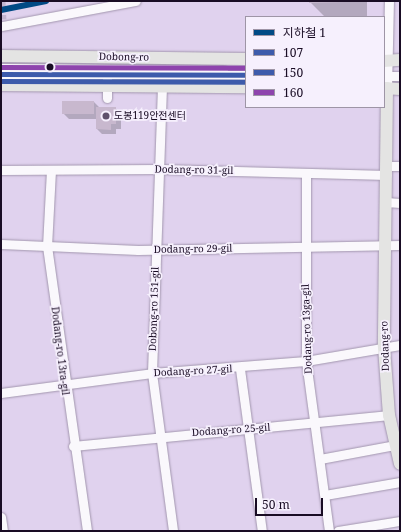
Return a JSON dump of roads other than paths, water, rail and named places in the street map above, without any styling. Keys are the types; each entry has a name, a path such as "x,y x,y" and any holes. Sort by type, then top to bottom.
{"main road":[{"name":"Dobong-ro","path":"1,56 108,56 245,59"},
{"path":"1,85 107,76 162,86 245,87"},
{"path":"385,88 400,89"},
{"name":"Dodang-ro","path":"385,88 387,170 384,347 389,415 397,445 400,464"}],"street":[{"path":"2,24 136,1"},
{"path":"385,88 388,68 389,1"},
{"path":"107,98 108,56"},
{"path":"1,68 107,76 245,70"},
{"path":"388,68 400,71"},
{"path":"388,68 400,76"},
{"path":"1,74 107,76 245,75"},
{"name":"Dobong-ro 151-gil","path":"162,86 152,373 173,531"},
{"path":"387,170 400,166"},
{"name":"Dodang-ro 31-gil","path":"1,170 160,169 306,173 387,170"},
{"name":"Dodang-ro 13ra-gil","path":"51,170 47,246 64,387 87,531"},
{"name":"Dodang-ro 13ga-gil","path":"306,173 306,361 329,531"},
{"path":"386,202 400,203"},
{"name":"Dodang-ro 29-gil","path":"1,244 156,250 385,245"},
{"path":"385,245 400,245"},
{"name":"Dodang-ro 27-gil","path":"1,393 64,387 152,373 240,369 306,361 400,345"},
{"path":"240,369 262,531"},
{"name":"Dodang-ro 25-gil","path":"74,446 161,435 247,427 315,425 389,415"},
{"path":"320,459 397,445"},
{"path":"325,495 400,482"},
{"path":"1,517 3,531"},
{"path":"338,531 400,521"}],"tunnel":[{"path":"1,1 2,19"}],"metro line":[{"name":"1","path":"1,10 46,1"}],"place":[{"name":"도봉119안전센터","path":"106,116"}]}
